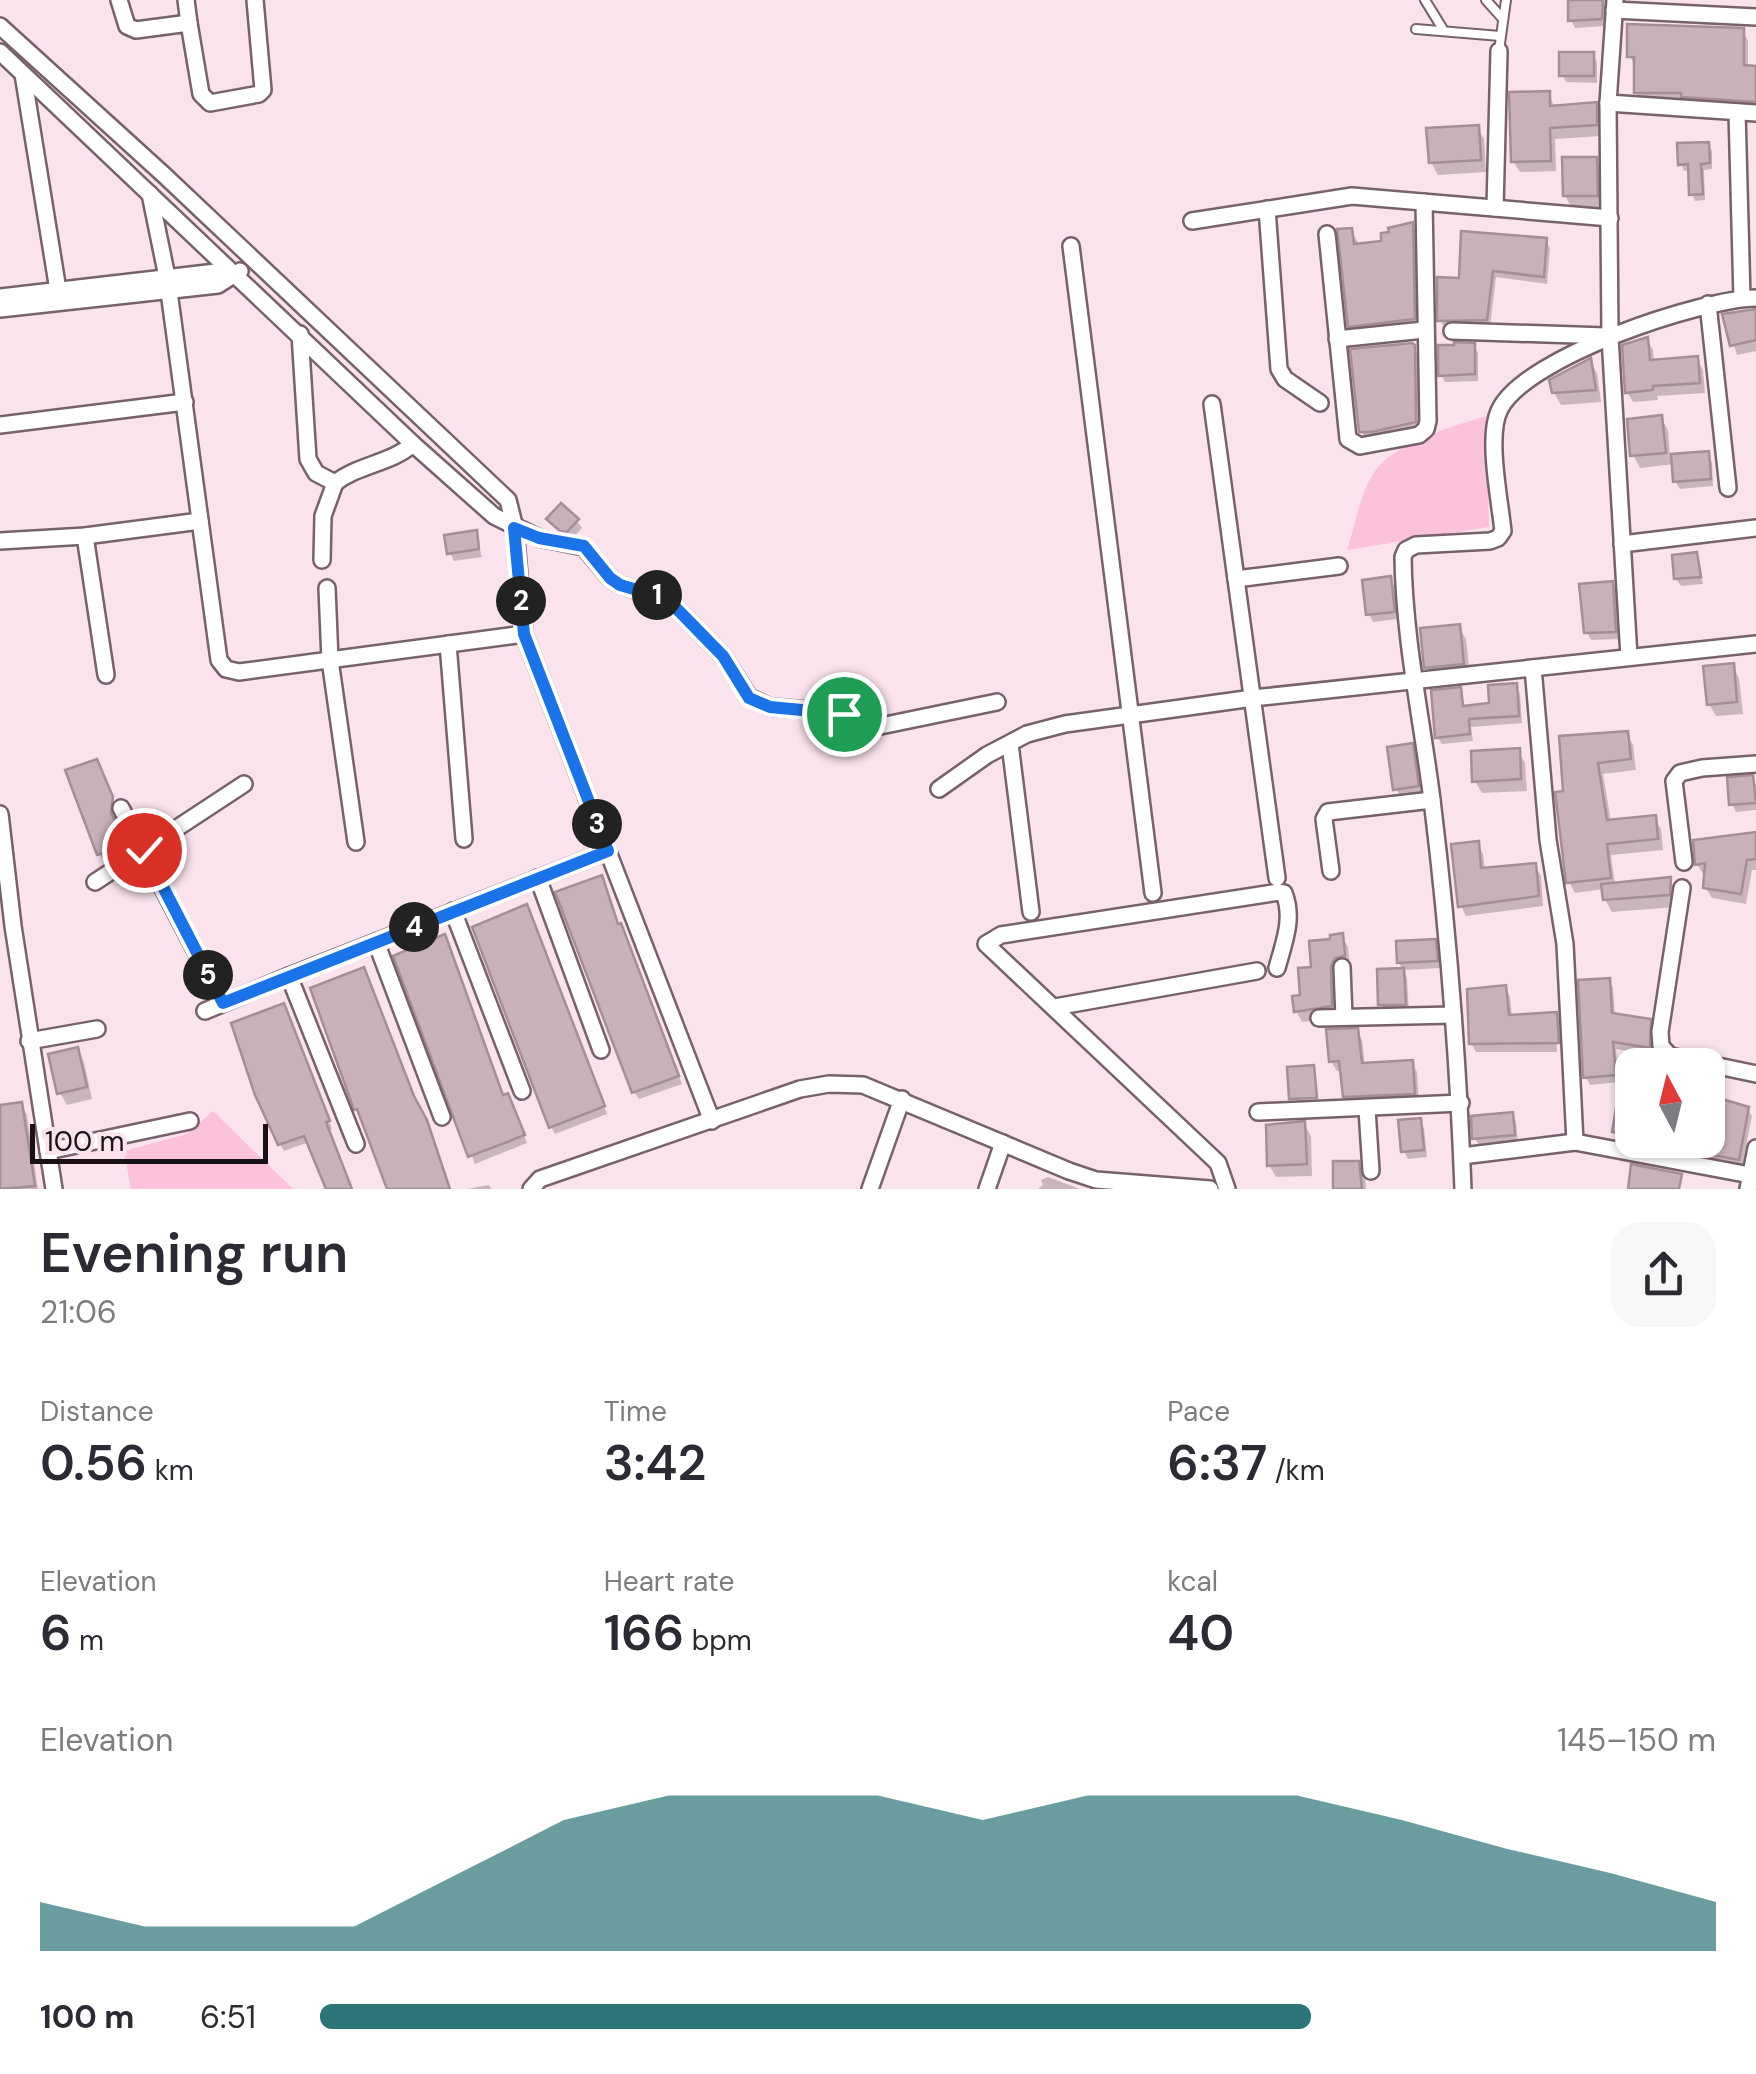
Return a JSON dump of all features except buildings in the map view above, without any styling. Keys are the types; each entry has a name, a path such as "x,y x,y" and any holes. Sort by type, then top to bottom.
{"street":[{"path":"119,0 126,26 136,30 189,23"},
{"path":"186,0 204,100 210,103 263,90 256,0"},
{"path":"1630,657 1610,336 1608,103 1615,5 1756,17"},
{"path":"0,26 508,500 524,634 712,1121"},
{"path":"1496,208 1499,43"},
{"path":"0,52 230,276 300,334 494,516 539,538 584,546 620,585 658,596 676,608 723,656 741,688 756,702 838,712 866,729 997,702"},
{"path":"23,73 36,61"},
{"path":"23,73 58,290"},
{"path":"1608,103 1756,114"},
{"path":"1463,1189 1461,1103 1432,800 1414,681 1404,573 1406,550 1416,545 1490,542 1498,538 1502,531 1494,437 1500,408 1535,374 1610,336 1708,304 1749,298 1737,112"},
{"path":"150,194 168,284 218,660 226,669 239,672 524,634"},
{"path":"1192,221 1352,196 1610,218"},
{"path":"1327,234 1348,438 1360,446 1419,435 1426,429 1424,202"},
{"path":"1267,209 1279,369 1285,380 1320,403"},
{"path":"1070,246 1153,894"},
{"path":"230,276 253,260"},
{"path":"0,309 168,284 216,272 230,276"},
{"path":"0,296 168,284"},
{"path":"1708,304 1728,488"},
{"path":"1337,339 1424,330"},
{"path":"1452,331 1610,336"},
{"path":"300,334 308,459 316,474 336,483"},
{"path":"0,425 185,402"},
{"path":"1212,404 1276,878"},
{"path":"322,560 323,516 336,483 370,465 396,458 413,444"},
{"path":"0,542 200,521"},
{"path":"1622,544 1756,528"},
{"path":"85,536 106,675"},
{"path":"1236,579 1339,566"},
{"path":"327,588 330,660 356,842"},
{"path":"448,644 464,839"},
{"path":"939,789 1027,734 1065,724 1253,698 1756,644"},
{"path":"1532,668 1548,840 1565,944 1575,1142"},
{"path":"1010,744 1030,912"},
{"path":"1684,862 1674,781 1680,774 1702,768 1756,764"},
{"path":"95,882 244,784"},
{"path":"1331,871 1324,819 1328,812 1432,800"},
{"path":"121,808 223,1003"},
{"path":"0,814 6,927 30,1041 54,1189"},
{"path":"205,1010 608,851"},
{"path":"538,878 601,1050"},
{"path":"1682,888 1661,1046 1670,1056 1756,1074"},
{"path":"1227,1189 1218,1163 986,944 1001,935 1279,892 1287,900 1290,923 1278,968"},
{"path":"453,912 522,1091"},
{"path":"376,942 442,1117"},
{"path":"1342,967 1344,1018"},
{"path":"1055,1007 1257,971"},
{"path":"289,976 356,1144"},
{"path":"1319,1018 1453,1015"},
{"path":"30,1041 96,1030"},
{"path":"531,1189 540,1179 800,1089 829,1084 863,1085 902,1099 1096,1180 1210,1189"},
{"path":"870,1189 902,1099"},
{"path":"1258,1112 1461,1103"},
{"path":"1367,1109 1371,1172"},
{"path":"48,1151 190,1121"},
{"path":"987,1189 1003,1142"},
{"path":"1462,1156 1575,1142 1749,1182 1756,1148"}],"lane":[{"path":"1425,0 1444,31"},
{"path":"1486,0 1503,19"},
{"path":"1416,29 1499,43 1506,0"}],"shaded area":[{"path":"1486,416 1489,527 1347,550 1365,491 1382,463 1408,445"},
{"path":"213,1111 293,1189 131,1189 124,1151 187,1134"}],"route":[{"path":"144,850 223,1003 608,851 524,634 514,528 539,538 584,546 620,585 658,596 676,608 723,656 741,688 756,702 770,707 844,714"}]}
